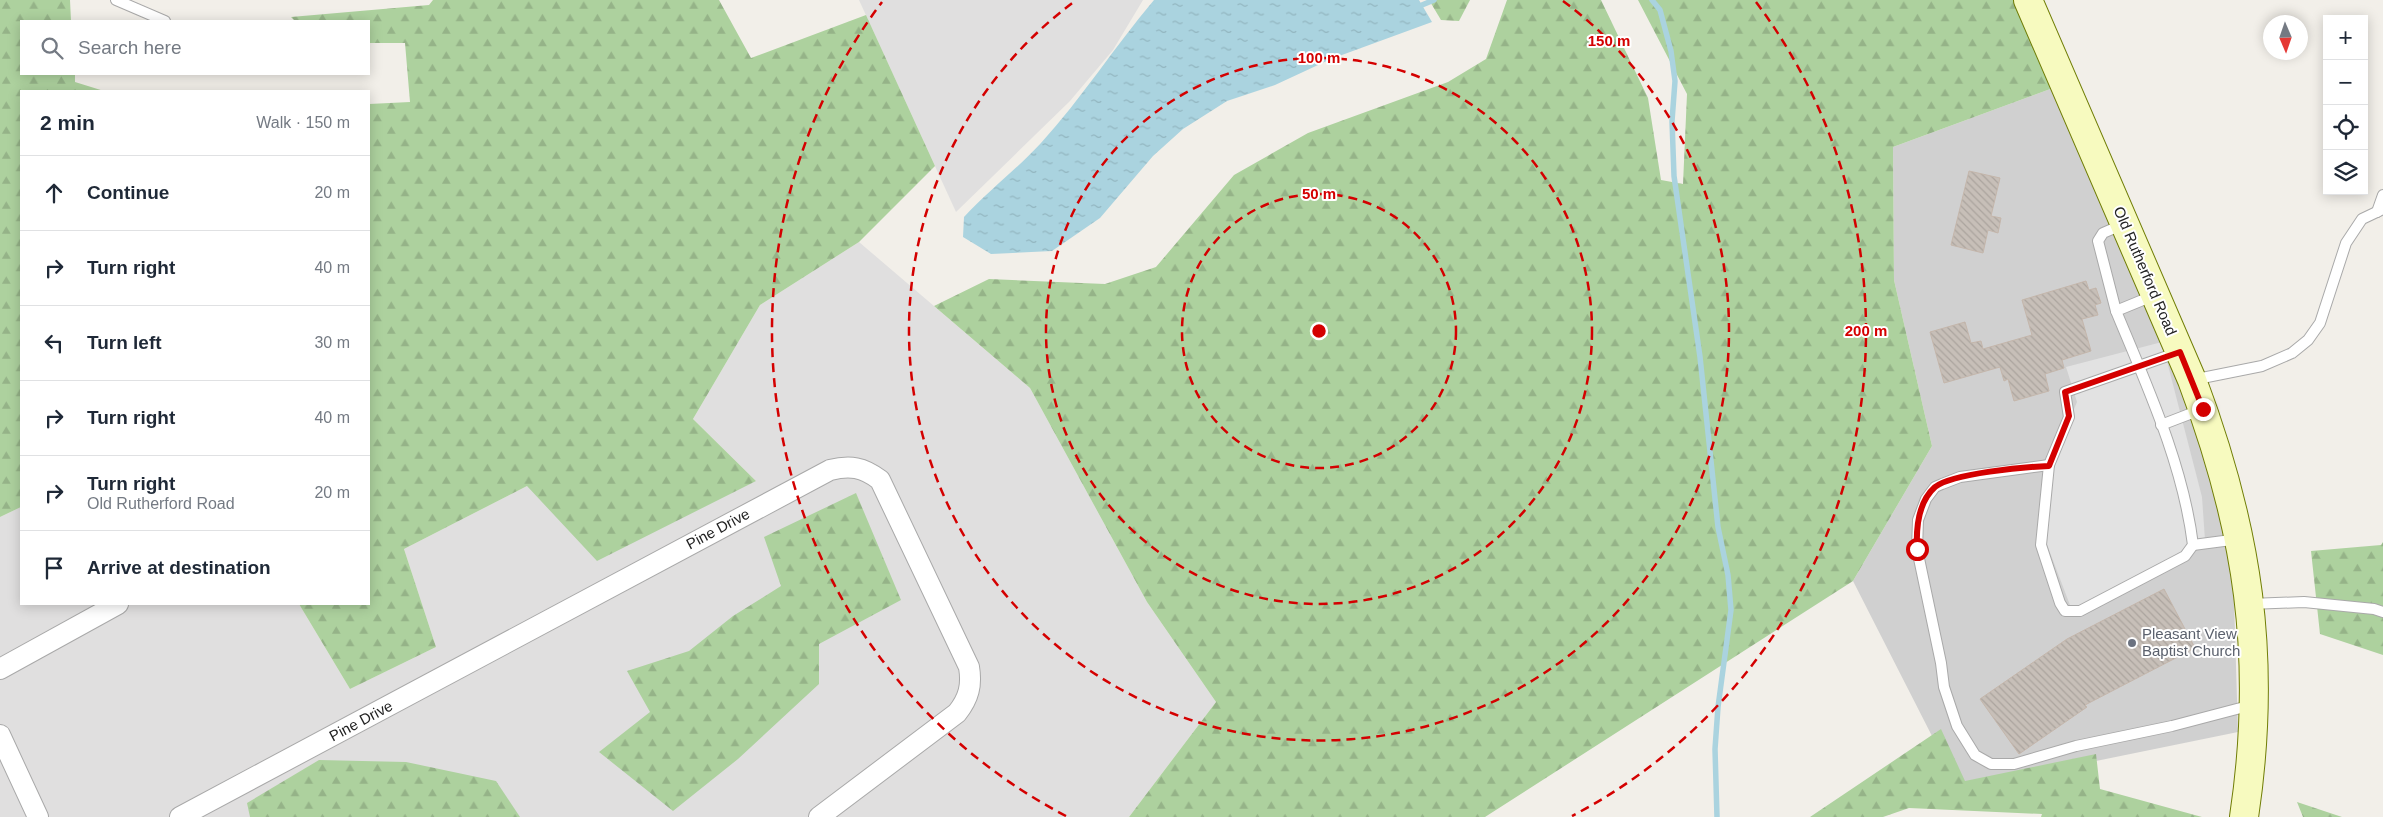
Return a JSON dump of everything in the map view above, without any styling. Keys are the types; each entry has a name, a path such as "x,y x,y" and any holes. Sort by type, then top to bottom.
{"street":[{"name":"Old Rutherford Road","path":"2028,0 2192,380 2230,495 2240,539 2250,604 2254,658 2255,704 2251,773 2244,817"},
{"name":"Pine Drive","path":"180,817 830,470 855,467 872,473 880,480 970,667 971,688 957,712 819,817"},
{"path":"0,669 116,605"},
{"path":"0,735 38,817"}],"lane":[{"path":"116,0 163,20"},
{"path":"2192,380 2262,366 2292,353 2308,340 2320,323 2346,243 2362,219 2380,210 2383,195"},
{"path":"2125,224 2103,233 2098,241 2116,311 2161,424 2186,508 2193,546"},
{"path":"2116,311 2156,295"},
{"path":"2180,352 2065,392 2069,416 2049,466 2041,545 2060,603 2065,611 2080,611 2185,556 2193,546 2240,539"},
{"path":"2161,424 2203,409"},
{"path":"2049,466 1960,477 1942,484 1935,487 1926,499 1918,520 1917,549 1941,663 1944,687 1958,726 1976,755 1991,764 2014,764 2076,746 2172,726 2255,704"},
{"path":"2250,604 2304,602 2374,609 2383,612"}],"shaded area":[{"path":"859,0 1143,0 1113,50 1070,101 956,212"},
{"path":"2053,88 2168,342 2219,497 2234,599 2238,732 1959,789 1853,581 1932,446 1894,280 1893,147"},
{"path":"859,242 1030,388 1147,602 1216,702 1129,817 0,817 0,517 20,507 20,605 300,605 350,689 436,647 404,549 527,486 756,481 693,419 760,305"},
{"path":"2162,342 2202,497 2205,540 2073,613 2046,542 2052,460 2077,402 2066,367"}],"green space":[{"path":"0,0 70,0 71,20 20,20 20,75 75,75 75,82 101,90 20,90 20,507 0,517"},
{"path":"433,0 719,0 751,58 866,15 935,166 859,242 760,305 693,419 756,481 597,561 527,486 404,549 436,647 350,689 300,605 370,605 370,104 410,102 405,43 370,43 370,20 294,20 291,17 429,5"},
{"path":"1429,0 1470,0 1459,21 1441,20"},
{"path":"1507,0 1601,0 1648,98 1661,180 1683,184 1687,94 1638,0 2016,0 2053,88 1893,147 1894,280 1932,446 1853,581 1485,817 1129,817 1216,702 1147,602 1030,388 934,306 989,279 1105,284 1156,267 1234,175 1308,133 1448,82 1486,59"},
{"path":"856,493 901,600 819,644 819,684 738,759 673,811 599,752 650,712 627,671 689,651 733,616 781,586 764,537"},
{"path":"2383,542 2383,655 2320,634 2311,551 2381,545"},
{"path":"1941,729 1965,781 2096,754 2100,789 2202,817 2041,817 2042,814 1909,808 1883,817 1810,817"},
{"path":"319,760 406,762 496,781 520,817 250,817 247,803"},
{"path":"2297,802 2342,817 2303,817"}],"water":[{"path":"1154,0 1419,0 1432,22 1331,59 1275,85 1227,101 1183,129 1153,156 1100,218 1052,251 991,254 963,237 964,217 1022,162 1056,126"}],"building":[{"path":"1969,171 2000,178 1991,216 2001,218 1998,233 1988,230 1983,253 1951,245"},
{"path":"2086,281 2089,290 2096,288 2101,303 2095,305 2098,315 2082,319 2091,351 2062,360 2064,368 2045,374 2049,391 2014,401 2008,379 2004,381 2000,367 1944,383 1930,332 1965,322 1971,343 1981,341 1983,349 2032,335 2022,300"},
{"path":"2164,589 2195,648 2085,705 2087,707 2019,754 1980,699 2067,639"}],"waterway":[{"path":"1422,5 1434,0"},
{"path":"1652,0 1660,10 1671,51 1675,81 1672,121 1674,176 1700,357 1718,527 1728,575 1731,610 1718,707 1715,749 1717,817"}],"place":[{"name":"Pleasant View Baptist Church","path":"2132,643"}],"route":[{"path":"1917,549 1916,533 1918,520 1926,499 1935,487 1960,477 2049,466 2069,416 2065,392 2180,352 2203,409"}]}
